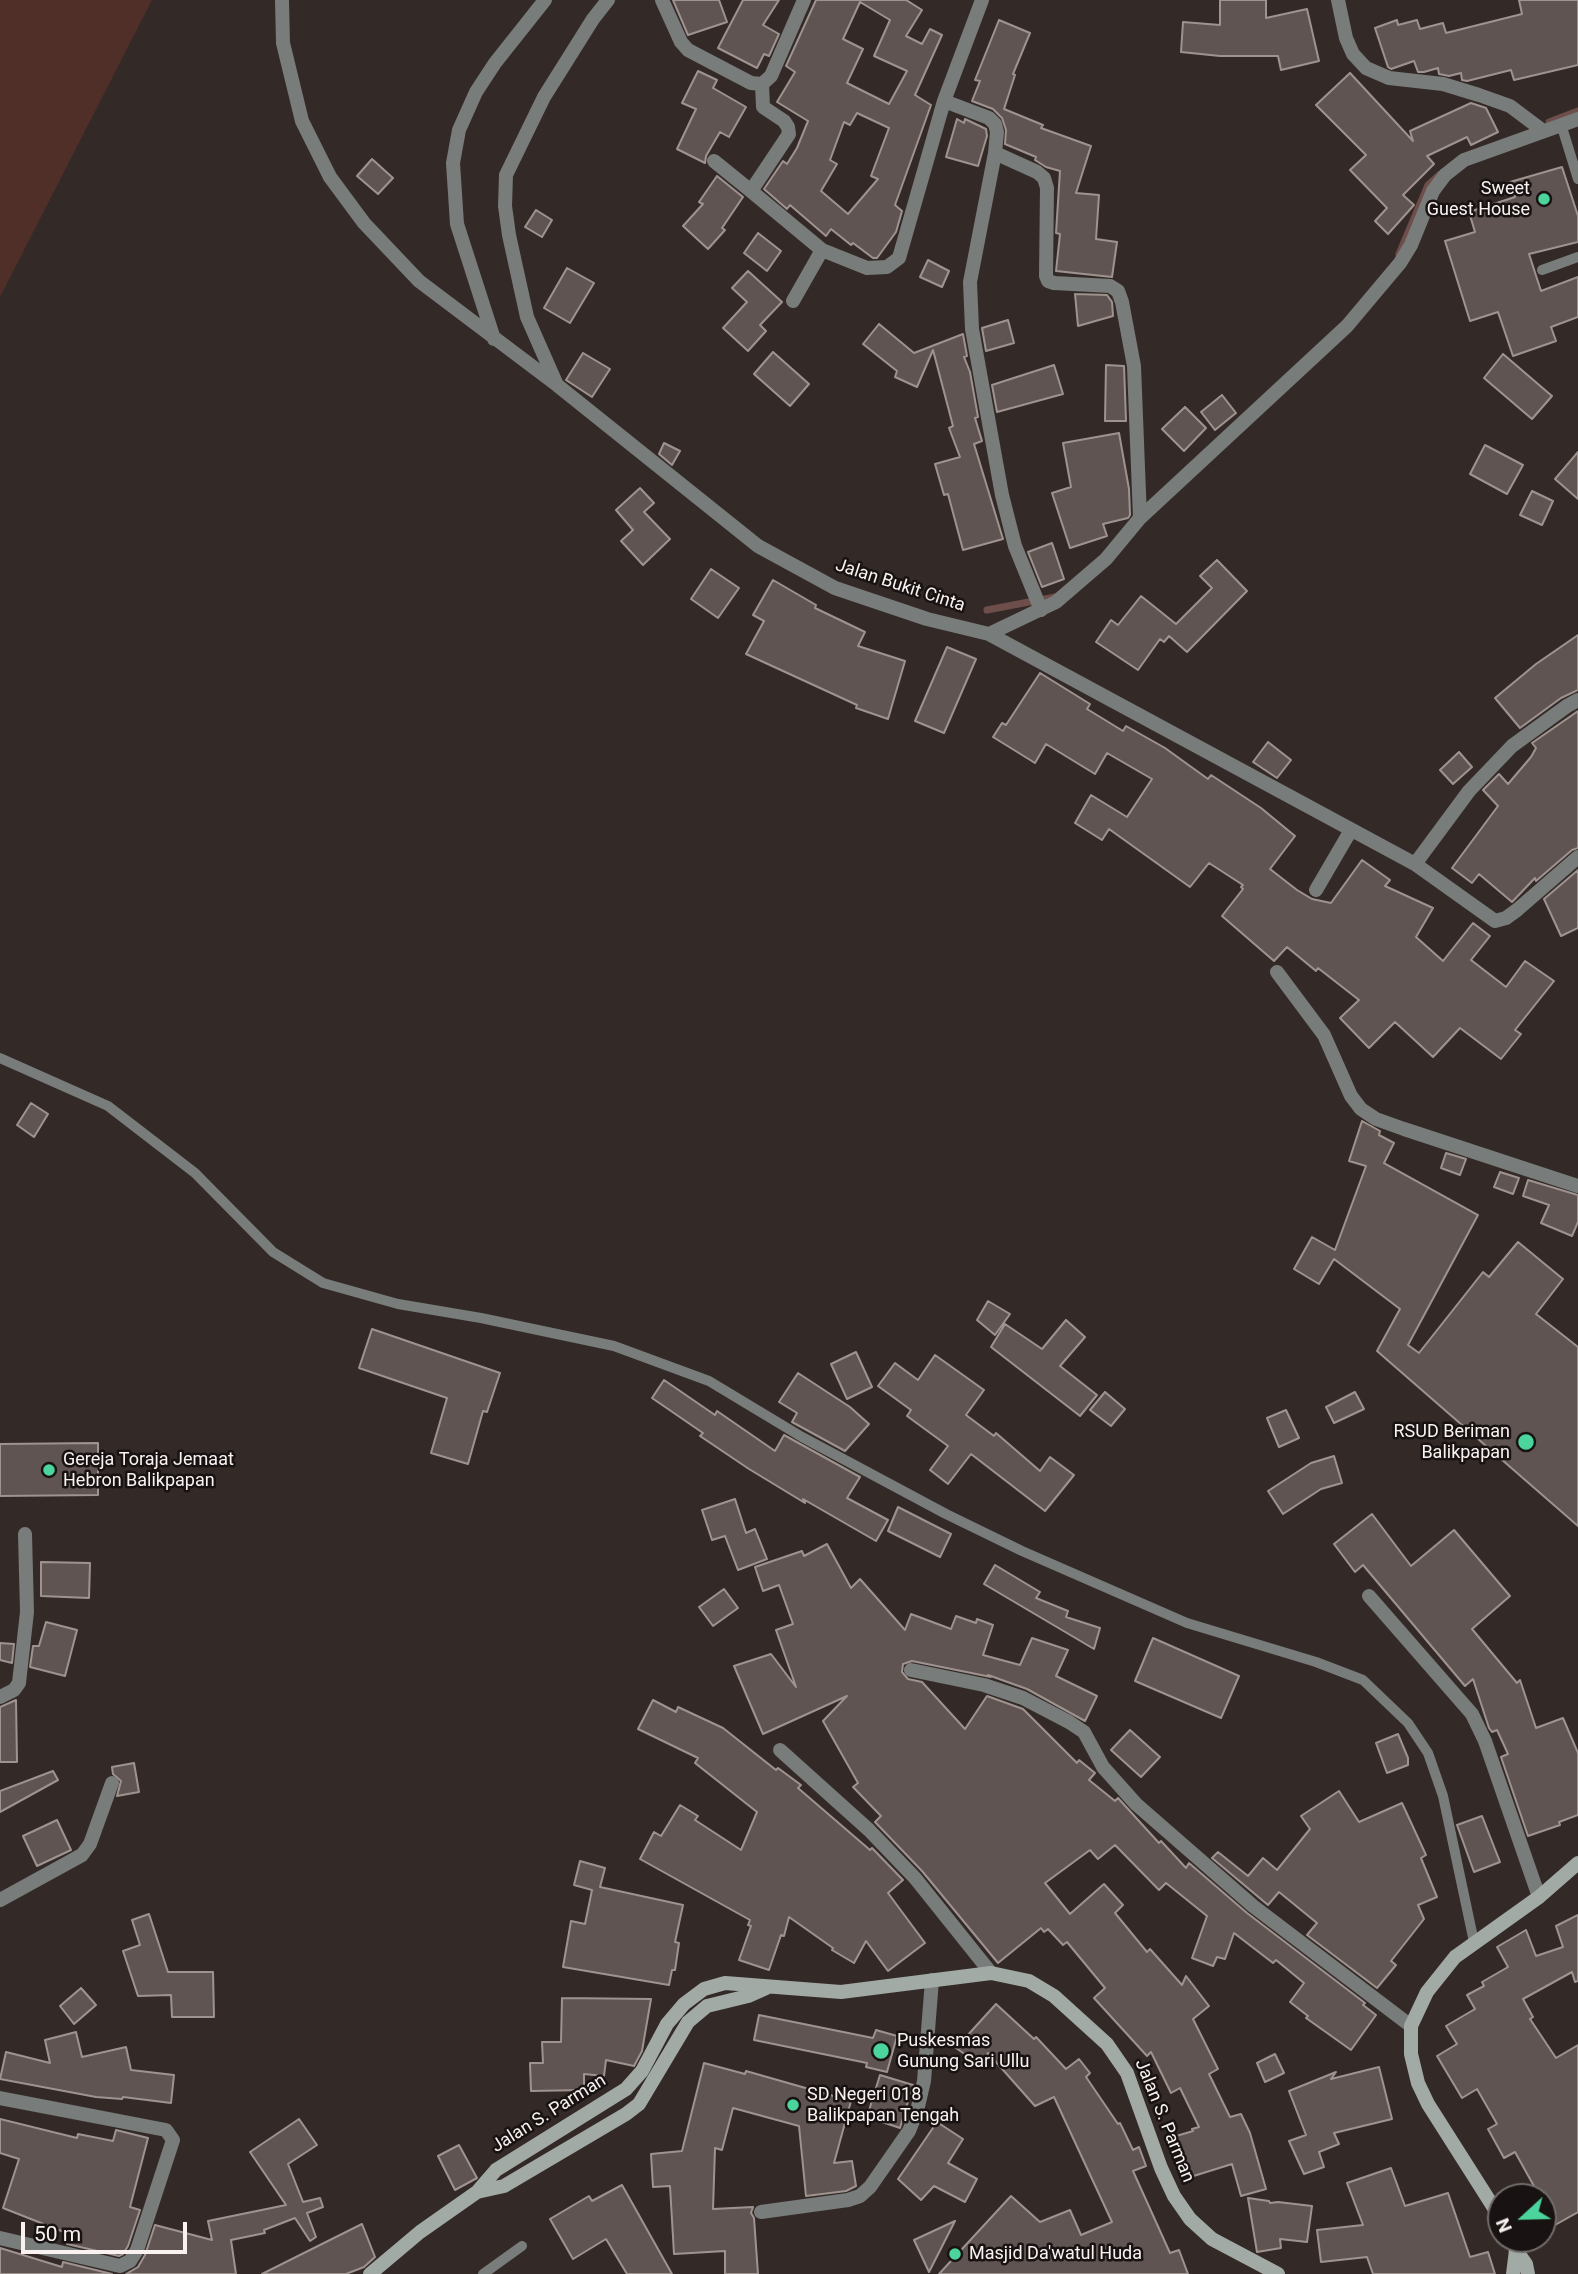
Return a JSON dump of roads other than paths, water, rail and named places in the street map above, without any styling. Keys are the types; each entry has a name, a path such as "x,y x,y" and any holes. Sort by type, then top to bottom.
{"main road":[{"path":"1487,2197 1418,2084 1411,2054 1411,2026 1427,1992 1455,1957 1539,1897 1578,1863"},
{"name":"Jalan S. Parman","path":"372,2273 420,2232 477,2192 496,2170 626,2089 642,2071 667,2024 684,2004 704,1989 725,1983 841,1992 991,1973 1028,1981 1054,1996 1107,2044 1127,2073 1161,2168 1174,2196 1190,2219 1212,2239 1278,2274"},
{"name":"Jalan S. Parman","path":"477,2192 504,2186 626,2114 639,2104 688,2022 707,2006 748,1996 767,1987"},
{"path":"1513,2274 1514,2253"},
{"path":"1519,2253 1528,2274"}],"street":[{"name":"Jalan Bukit Cinta","path":"282,0 283,43 302,121 330,177 364,223 419,281 557,385 758,546 835,588 928,619 989,634 1415,864 1495,921 1506,918 1517,910 1578,857"},
{"path":"495,340 457,224 453,163 459,130 476,92 495,63 545,0"},
{"path":"557,385 527,317 509,234 505,206 506,175 544,97 608,0"},
{"path":"662,0 677,35 688,50 751,83 762,83 771,76 804,0"},
{"path":"713,161 822,250 867,268 887,267 899,258 944,101 982,0"},
{"path":"1338,0 1346,38 1353,54 1366,68 1389,78 1443,84 1479,95 1510,106 1542,130"},
{"path":"751,191 789,134 789,127 784,121 763,107 762,83"},
{"path":"944,101 989,118 995,124 997,132 970,282 972,329 1002,495 1015,546 1041,610"},
{"path":"989,634 1056,602 1106,559 1140,518 1347,326 1401,263 1433,191 1445,175 1464,160 1578,119"},
{"path":"995,153 1037,172 1044,178 1047,188 1048,281 1110,286 1118,291 1134,366 1140,518"},
{"path":"793,300 822,250"},
{"path":"1415,864 1469,791 1512,746 1578,700"},
{"path":"1315,890 1351,830"},
{"path":"1277,972 1324,1035 1351,1096 1361,1109 1376,1119 1430,1139 1578,1186"},
{"path":"0,1697 14,1690 19,1683 27,1612 25,1534"},
{"path":"1369,1596 1472,1714 1489,1752 1539,1897"},
{"path":"911,1670 985,1685 1023,1698 1069,1721 1084,1732 1103,1767 1136,1804 1253,1906 1411,2026"},
{"path":"780,1750 869,1830 915,1878 991,1973"},
{"path":"0,1900 82,1855 90,1844 112,1783"},
{"path":"761,2212 848,2200 860,2196 870,2187 909,2131 917,2111 924,2081 932,1980"},
{"path":"0,2098 166,2130 173,2140 137,2250 130,2261 120,2266 0,2238"}],"lane":[{"path":"1561,124 1578,179"},
{"path":"1542,270 1578,257"},
{"path":"0,1058 108,1106 195,1172 273,1252 323,1283 398,1304 614,1346 709,1381 814,1443 1022,1551 1187,1623 1316,1662 1363,1680 1408,1723 1428,1754 1443,1796 1474,1942"},
{"path":"483,2274 522,2246"}],"waterway":[{"path":"1549,122 1578,111"},
{"path":"1399,254 1428,185 1439,175"},
{"path":"987,610 1055,597"}],"place":[{"name":"Sweet Guest House","path":"1544,199"},
{"name":"RSUD Beriman Balikpapan","path":"1526,1442"},
{"name":"Gereja Toraja Jemaat Hebron Balikpapan","path":"49,1470"},
{"name":"Puskesmas Gunung Sari Ullu","path":"881,2051"},
{"name":"SD Negeri 018 Balikpapan Tengah","path":"793,2105"},
{"name":"Masjid Da'watul Huda","path":"955,2254"}]}
